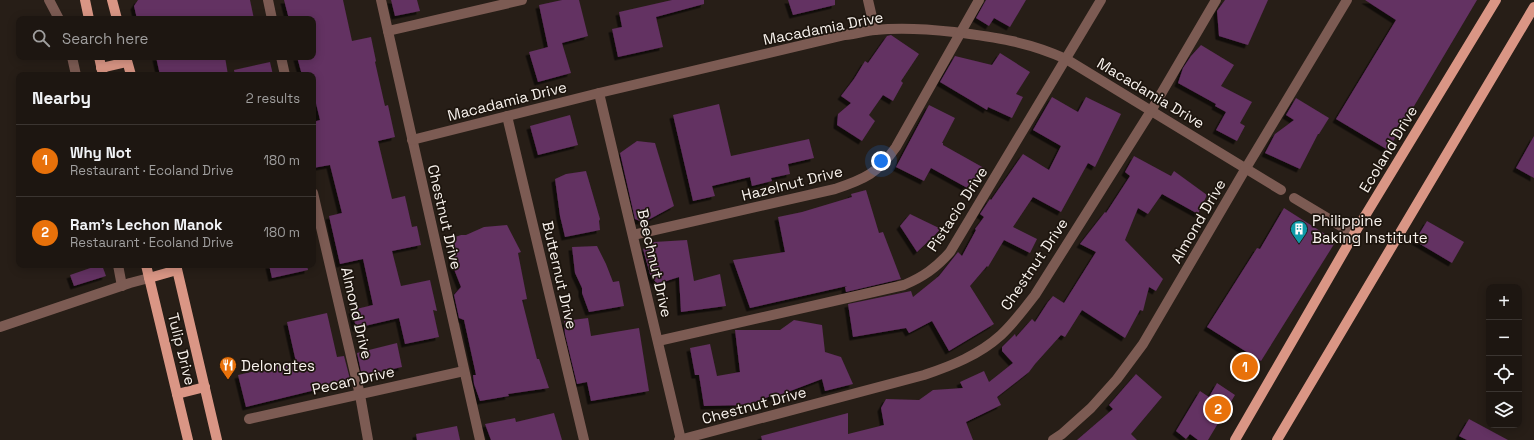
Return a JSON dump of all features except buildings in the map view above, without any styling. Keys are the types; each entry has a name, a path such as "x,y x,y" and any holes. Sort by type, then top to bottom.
{"main road":[{"path":"85,0 89,16"},
{"path":"112,0 116,16"},
{"name":"Ecoland Drive","path":"1235,440 1354,234 1496,0"},
{"path":"1277,440 1534,7"},
{"path":"100,60 102,72 127,60 130,72"},
{"name":"Tulip Drive","path":"147,268 188,440"},
{"path":"149,278 174,268"},
{"name":"Tulip Drive","path":"176,268 217,440"},
{"path":"177,394 205,387"}],"street":[{"path":"49,0 57,16"},
{"path":"268,0 271,16"},
{"name":"Chestnut Drive","path":"381,0 480,440"},
{"path":"388,31 522,0"},
{"path":"868,0 875,30"},
{"name":"Hazelnut Drive","path":"633,235 835,189 857,182 873,173 886,162 896,147 980,0"},
{"name":"Pistacio Drive","path":"658,341 904,285 921,278 938,265 950,252 1101,0"},
{"name":"Chestnut Drive","path":"681,440 924,375 950,366 975,354 1000,336 1017,318 1035,295 1151,110 1216,0"},
{"name":"Almond Drive","path":"1053,440 1062,434 1096,402 1117,379 1143,344 1347,0"},
{"name":"Macadamia Drive","path":"412,140 845,35 875,30 901,28 962,33 1024,43 1046,50 1066,59 1282,190"},
{"path":"73,60 75,72"},
{"path":"282,60 284,72"},
{"name":"Beechnut Drive","path":"600,94 681,440"},
{"name":"Butternut Drive","path":"507,116 584,440"},
{"path":"1294,198 1354,234"},
{"name":"Almond Drive","path":"316,206 360,395 368,440"},
{"path":"119,268 122,286"},
{"path":"0,327 149,278"},
{"name":"Pecan Drive","path":"249,419 464,371"}],"place":[{"name":"Philippine Baking Institute","path":"1299,244"},
{"name":"Why Not","path":"1245,367"},
{"name":"Delongtes","path":"228,380"},
{"name":"Ram's Lechon Manok","path":"1218,409"}]}
